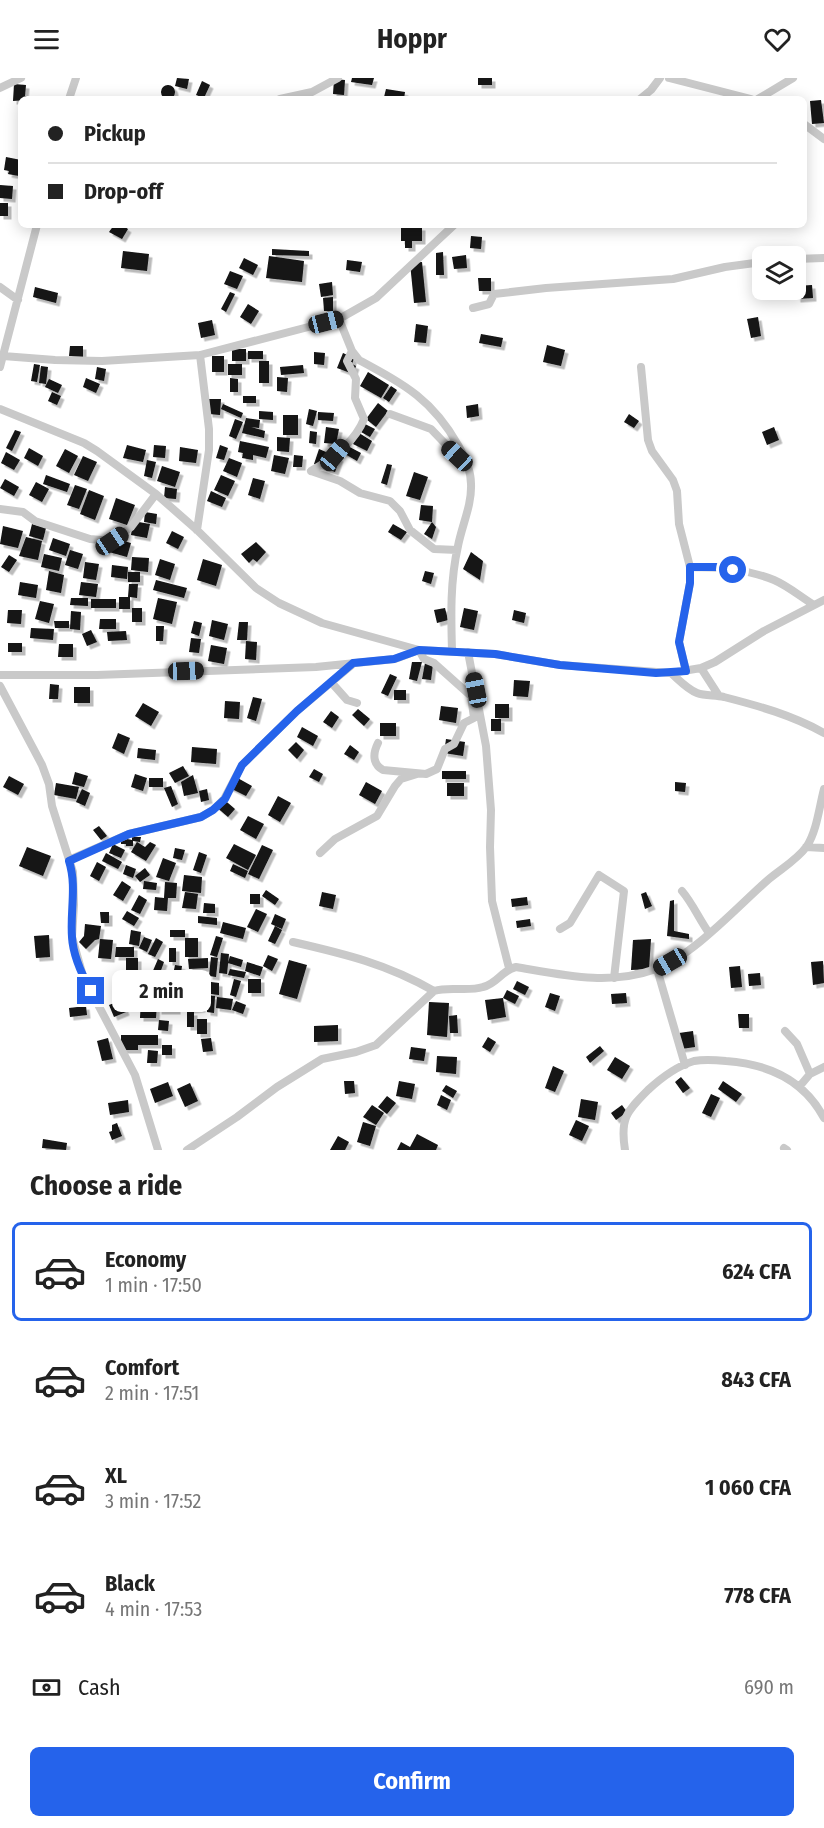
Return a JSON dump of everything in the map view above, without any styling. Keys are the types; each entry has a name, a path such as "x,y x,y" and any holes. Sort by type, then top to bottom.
{"street":[{"path":"0,88 21,78"},
{"path":"70,96 76,78"},
{"path":"285,96 312,92 338,78"},
{"path":"644,96 660,78"},
{"path":"669,78 739,96"},
{"path":"763,96 793,78"},
{"path":"807,126 824,139"},
{"path":"0,367 36,228"},
{"path":"3,356 102,361 200,355 339,319 376,298 451,228"},
{"path":"806,259 824,258"},
{"path":"473,308 489,304 494,294 673,279 752,263"},
{"path":"0,287 18,300"},
{"path":"339,319 352,351 359,360 412,390 439,415 467,461 471,483 469,506 457,550 452,582 452,651"},
{"path":"352,351 347,361 356,379 355,398 364,419 354,437 335,455 311,471 340,481 360,494 390,501 400,511 410,530 434,549 457,550"},
{"path":"197,530 209,450 209,429 200,355"},
{"path":"641,367 648,440 652,452 673,480 677,491 679,524 690,567 690,583 679,642 686,671"},
{"path":"0,409 84,443 156,494 197,530 256,588 279,603 322,623 419,650 468,652 522,657 560,665 671,673 701,668 715,662 764,631 824,600"},
{"path":"390,414 431,429 457,456 467,461"},
{"path":"0,509 23,512 35,521 90,539 112,541 131,526 156,494"},
{"path":"690,567 718,567 748,572 775,581 814,604"},
{"path":"0,675 97,675 316,667 394,659 419,650"},
{"path":"320,854 335,839 376,816 400,779 426,774 437,769 445,749 454,744 464,723 474,718 471,696 434,663 424,659 419,650"},
{"path":"468,652 486,746 491,810 492,901 509,968"},
{"path":"69,861 129,834 201,817 213,810 225,799 242,765 297,711 353,663"},
{"path":"701,668 720,696"},
{"path":"671,673 689,689 698,693 720,696 770,709 824,733"},
{"path":"331,682 347,700 357,703"},
{"path":"0,686 49,784 52,806 73,872 72,938 83,976 135,1075 158,1150"},
{"path":"378,743 374,751 374,759 378,767 383,770 408,771 417,774"},
{"path":"187,1150 277,1087 322,1059 376,1045 434,991 444,988 482,988 509,968 516,967 590,979 614,978 657,969 683,954 795,859 813,835 824,789"},
{"path":"806,847 824,848"},
{"path":"560,929 570,923 599,875 624,891 614,978"},
{"path":"682,891 693,903 696,914 708,933"},
{"path":"293,942 382,965 434,991"},
{"path":"657,969 685,1065"},
{"path":"785,1030 797,1044 810,1074"},
{"path":"625,1150 622,1132 626,1117 637,1101 651,1088 685,1065 696,1061 711,1059 753,1064 782,1074 799,1087 819,1108 824,1118"},
{"path":"799,1087 810,1074 824,1067"}],"building":[{"path":"177,78 189,79 187,89 175,86"},
{"path":"352,78 374,78 372,85 351,82"},
{"path":"478,78 492,78 492,85 478,85"},
{"path":"334,79 345,80 344,95 333,94"},
{"path":"202,81 210,85 205,96 196,95"},
{"path":"14,84 26,85 25,96 18,96 18,101 13,101"},
{"path":"165,85 171,85 175,89 174,96 161,95 161,89"},
{"path":"386,89 405,92 404,96 384,96"},
{"path":"821,100 824,123 812,124 810,101"},
{"path":"6,157 18,159 18,176 8,174 9,171 4,170"},
{"path":"0,185 13,186 12,199 0,198"},
{"path":"0,203 8,203 8,216 0,216"},
{"path":"112,228 128,229 122,239 109,232"},
{"path":"401,228 422,228 422,241 412,241 412,248 405,248 405,241 401,241"},
{"path":"471,236 482,237 481,249 470,248"},
{"path":"272,249 309,251 309,256 272,255"},
{"path":"123,251 149,254 147,271 121,268"},
{"path":"443,252 444,275 436,275 436,253"},
{"path":"466,255 467,268 454,269 452,257"},
{"path":"269,256 304,261 302,282 266,278"},
{"path":"244,258 258,265 253,275 239,268"},
{"path":"347,260 362,262 360,272 346,270"},
{"path":"422,262 426,302 414,303 410,263"},
{"path":"230,271 243,276 237,289 224,284"},
{"path":"478,278 491,278 491,291 479,291"},
{"path":"332,282 333,295 321,297 319,284"},
{"path":"806,285 812,285 813,298 806,298"},
{"path":"35,287 58,293 56,303 33,297"},
{"path":"230,292 235,294 226,312 221,309"},
{"path":"333,297 333,311 324,311 323,298"},
{"path":"248,304 259,311 251,324 240,317"},
{"path":"758,317 761,336 751,338 747,319"},
{"path":"212,320 215,335 201,338 198,323"},
{"path":"416,324 428,326 426,343 414,342"},
{"path":"481,334 503,338 501,347 479,343"},
{"path":"547,345 565,350 561,366 543,362"},
{"path":"70,346 83,346 83,357 69,356"},
{"path":"232,349 246,349 246,361 232,361"},
{"path":"248,351 263,351 263,359 248,359"},
{"path":"314,352 325,353 324,365 314,364"},
{"path":"343,353 354,358 352,364 356,366 353,374 337,368"},
{"path":"212,356 224,356 224,372 212,372"},
{"path":"259,361 269,361 269,383 259,383"},
{"path":"34,364 40,365 37,382 31,381"},
{"path":"228,364 242,364 242,375 228,375"},
{"path":"303,365 304,373 281,375 280,367"},
{"path":"41,366 48,367 46,384 39,383"},
{"path":"97,367 106,369 104,381 95,379"},
{"path":"368,372 389,385 381,398 360,386"},
{"path":"277,377 288,378 287,392 277,391"},
{"path":"86,378 100,384 96,393 83,387"},
{"path":"230,378 238,379 238,392 230,392"},
{"path":"49,379 62,385 58,393 45,387"},
{"path":"391,386 397,390 389,402 383,398"},
{"path":"52,392 61,396 57,405 48,401"},
{"path":"243,396 256,396 256,403 243,403"},
{"path":"209,399 221,399 220,415 209,414"},
{"path":"378,403 388,411 376,427 366,419"},
{"path":"223,404 243,413 241,418 221,409"},
{"path":"478,404 479,416 467,418 466,406"},
{"path":"309,409 317,411 313,426 306,424"},
{"path":"259,411 273,412 273,420 259,419"},
{"path":"318,412 334,413 333,421 318,420"},
{"path":"629,414 639,421 634,428 624,422"},
{"path":"283,415 298,415 298,435 283,435"},
{"path":"246,418 260,420 259,428 251,427 265,431 264,438 242,433"},
{"path":"235,419 243,422 236,439 229,436"},
{"path":"365,424 375,429 370,437 361,432"},
{"path":"326,427 339,429 336,444 324,443"},
{"path":"774,427 779,440 767,445 762,432"},
{"path":"15,430 21,432 12,451 6,448"},
{"path":"310,431 317,432 316,444 309,443"},
{"path":"359,433 372,441 367,451 353,444"},
{"path":"277,437 290,438 289,452 277,451"},
{"path":"240,441 269,447 266,458 253,455 253,460 242,458 243,453 238,452"},
{"path":"342,443 361,453 357,461 338,450"},
{"path":"127,445 146,450 143,462 123,458"},
{"path":"154,445 166,446 165,458 153,457"},
{"path":"220,445 228,448 224,460 216,458"},
{"path":"180,447 198,450 196,463 179,461"},
{"path":"29,448 43,456 38,466 24,458"},
{"path":"65,449 78,456 69,473 56,466"},
{"path":"319,449 340,458 335,472 314,464"},
{"path":"6,452 20,460 14,470 1,463"},
{"path":"274,455 289,458 285,474 271,471"},
{"path":"294,455 303,456 302,467 293,467"},
{"path":"83,456 97,462 88,481 74,475"},
{"path":"229,458 242,463 237,477 223,471"},
{"path":"147,460 156,462 152,478 144,476"},
{"path":"387,464 392,465 387,485 381,483"},
{"path":"162,466 180,472 175,487 157,481"},
{"path":"414,472 428,477 420,500 406,496"},
{"path":"46,475 70,484 67,492 43,484"},
{"path":"221,475 235,481 228,496 214,490"},
{"path":"253,478 265,481 260,499 248,495"},
{"path":"5,479 19,487 14,496 0,488"},
{"path":"36,482 49,489 42,502 29,495"},
{"path":"75,485 87,489 79,509 67,505"},
{"path":"165,487 177,489 176,499 164,498"},
{"path":"89,490 104,496 95,520 80,514"},
{"path":"211,491 226,498 222,507 207,501"},
{"path":"116,498 135,505 127,525 109,519"},
{"path":"421,505 433,506 432,522 419,520"},
{"path":"145,512 157,514 156,524 144,522"},
{"path":"133,521 150,524 147,538 131,535"},
{"path":"432,522 436,527 432,539 424,534"},
{"path":"32,524 46,528 43,540 29,536"},
{"path":"393,524 407,532 401,540 388,532"},
{"path":"3,526 23,531 18,548 0,544"},
{"path":"172,531 184,537 178,549 166,543"},
{"path":"26,537 42,541 38,560 19,556"},
{"path":"53,538 70,544 66,556 49,550"},
{"path":"113,538 131,543 127,557 109,552"},
{"path":"256,542 266,552 257,562 253,559 249,563 241,554"},
{"path":"70,550 83,554 78,569 65,565"},
{"path":"471,552 483,561 480,580 463,569"},
{"path":"44,554 62,558 59,571 41,567"},
{"path":"9,555 17,560 9,572 1,567"},
{"path":"132,557 149,558 148,572 131,570"},
{"path":"160,559 175,564 170,580 155,575"},
{"path":"203,559 222,565 216,586 197,580"},
{"path":"85,562 99,564 96,580 83,578"},
{"path":"112,565 128,567 127,579 111,577"},
{"path":"49,571 64,575 61,593 46,590"},
{"path":"425,571 434,573 431,584 422,581"},
{"path":"128,572 140,572 140,582 128,582"},
{"path":"156,580 187,588 184,598 153,590"},
{"path":"20,582 38,585 36,598 18,595"},
{"path":"81,582 98,584 96,597 79,595"},
{"path":"129,584 138,584 137,598 130,597 130,609 119,609 119,597 128,597"},
{"path":"71,598 88,598 88,606 70,605"},
{"path":"158,598 177,602 172,624 153,619"},
{"path":"91,599 116,599 116,608 91,608"},
{"path":"40,601 54,604 49,623 35,619"},
{"path":"132,608 142,608 142,622 132,622"},
{"path":"445,608 448,620 437,623 434,610"},
{"path":"464,608 478,611 474,630 460,627"},
{"path":"8,610 22,610 21,624 7,623"},
{"path":"514,610 526,613 524,623 512,620"},
{"path":"71,611 81,612 80,630 70,629"},
{"path":"100,619 116,619 116,629 99,629"},
{"path":"212,620 228,624 224,640 209,636"},
{"path":"54,621 69,621 69,628 55,628"},
{"path":"194,621 202,623 199,636 191,633"},
{"path":"239,622 248,622 247,640 237,640"},
{"path":"156,626 164,626 163,641 156,641"},
{"path":"31,628 54,629 53,640 30,638"},
{"path":"91,630 97,642 87,646 82,634"},
{"path":"126,631 127,640 108,641 107,632"},
{"path":"191,638 201,639 199,653 189,652"},
{"path":"246,641 257,642 256,660 245,659"},
{"path":"8,643 22,643 22,652 8,652"},
{"path":"59,644 73,644 73,657 58,657"},
{"path":"211,645 227,648 224,664 208,661"},
{"path":"412,662 422,662 417,681 409,679"},
{"path":"425,663 433,664 431,680 422,679"},
{"path":"390,674 397,677 388,696 381,693"},
{"path":"514,680 530,681 528,697 513,696"},
{"path":"50,684 59,685 58,699 49,699"},
{"path":"74,687 90,687 90,703 74,703"},
{"path":"394,690 406,690 406,700 394,700"},
{"path":"253,697 262,699 256,721 247,718"},
{"path":"225,701 240,702 239,719 224,718"},
{"path":"143,703 159,712 151,726 135,716"},
{"path":"495,704 509,704 509,718 495,718"},
{"path":"441,706 458,708 456,723 439,720"},
{"path":"358,709 370,719 364,726 352,715"},
{"path":"331,711 339,717 332,728 323,722"},
{"path":"491,719 501,719 501,731 491,731"},
{"path":"380,723 396,723 396,736 380,736"},
{"path":"302,727 318,736 313,746 297,737"},
{"path":"118,733 130,738 124,754 112,748"},
{"path":"446,739 465,742 463,756 444,753"},
{"path":"296,742 304,750 297,759 288,750"},
{"path":"350,745 359,752 354,760 344,754"},
{"path":"192,747 217,749 216,764 191,762"},
{"path":"138,748 156,750 155,760 137,758"},
{"path":"183,766 189,776 175,783 169,773"},
{"path":"314,769 323,774 319,782 309,777"},
{"path":"442,771 466,771 466,779 442,779"},
{"path":"75,772 88,776 84,787 72,784"},
{"path":"135,774 147,778 143,791 131,787"},
{"path":"193,775 198,793 184,796 181,782"},
{"path":"9,776 24,784 18,795 3,787"},
{"path":"234,776 252,786 246,796 228,787"},
{"path":"149,778 163,778 163,787 149,787"},
{"path":"366,782 382,791 375,804 359,795"},
{"path":"675,782 686,783 685,792 675,791"},
{"path":"56,783 79,787 76,799 54,795"},
{"path":"447,783 464,783 464,796 447,796"},
{"path":"171,786 178,804 172,807 164,788"},
{"path":"82,789 90,793 85,806 76,802"},
{"path":"207,789 209,800 201,802 199,791"},
{"path":"278,796 291,803 280,822 268,815"},
{"path":"221,797 235,809 228,817 214,805"},
{"path":"248,816 264,824 256,839 240,830"},
{"path":"99,826 107,836 101,840 93,830"},
{"path":"121,836 127,836 127,839 132,840 132,837 141,837 140,842 133,841 133,846 126,846 126,844 121,844"},
{"path":"137,842 145,847 150,842 156,845 146,861 131,852"},
{"path":"113,844 125,850 121,858 109,853"},
{"path":"234,844 256,855 248,870 226,858"},
{"path":"262,845 273,850 259,879 248,874"},
{"path":"27,847 51,856 43,876 19,866"},
{"path":"175,848 185,850 182,860 173,858"},
{"path":"199,852 207,855 201,873 193,870"},
{"path":"106,853 122,862 118,869 102,861"},
{"path":"163,858 176,863 169,881 156,877"},
{"path":"97,862 106,867 99,881 90,876"},
{"path":"233,864 248,871 245,878 230,871"},
{"path":"126,865 136,869 133,878 123,874"},
{"path":"145,868 150,875 140,882 135,876"},
{"path":"184,875 202,877 201,893 182,891"},
{"path":"122,881 131,887 123,901 113,895"},
{"path":"144,881 157,883 156,890 143,889"},
{"path":"165,882 177,883 176,898 168,898 167,911 154,910 155,897 164,898"},
{"path":"266,890 279,899 275,905 262,896"},
{"path":"185,892 198,894 196,909 182,908"},
{"path":"322,892 336,895 333,909 319,906"},
{"path":"646,892 652,906 645,909 641,894"},
{"path":"250,894 260,894 260,904 250,904"},
{"path":"139,895 147,900 140,914 131,910"},
{"path":"527,897 528,905 512,907 511,899"},
{"path":"674,900 674,931 689,934 689,939 667,936 670,901"},
{"path":"204,903 215,904 215,913 203,913"},
{"path":"256,909 267,914 258,932 247,927"},
{"path":"127,911 139,918 134,926 122,919"},
{"path":"100,912 109,912 109,923 101,923"},
{"path":"275,914 286,919 282,929 271,924"},
{"path":"198,916 217,918 217,925 198,923"},
{"path":"530,919 531,926 517,928 516,921"},
{"path":"223,922 246,928 243,939 220,933"},
{"path":"85,924 101,926 99,939 86,949 79,942 84,936"},
{"path":"275,926 282,930 275,944 268,941"},
{"path":"131,930 141,932 139,946 129,944"},
{"path":"170,930 185,930 185,937 170,937"},
{"path":"49,935 50,957 36,958 34,936"},
{"path":"216,936 223,938 217,957 210,955"},
{"path":"144,937 152,940 147,952 139,948"},
{"path":"156,938 163,942 155,957 148,954"},
{"path":"185,938 198,938 198,957 185,957"},
{"path":"100,939 113,940 111,959 98,958"},
{"path":"651,939 649,969 631,970 633,940"},
{"path":"116,947 134,947 134,957 115,957"},
{"path":"169,948 176,948 176,962 169,962"},
{"path":"221,953 229,954 227,974 219,973"},
{"path":"268,955 278,959 272,971 263,966"},
{"path":"230,956 243,960 241,967 228,963"},
{"path":"211,957 218,958 216,977 209,976"},
{"path":"126,958 138,958 138,977 126,977"},
{"path":"208,958 208,968 189,969 188,959"},
{"path":"158,959 164,962 159,976 152,973"},
{"path":"289,960 307,965 297,999 279,994"},
{"path":"823,961 824,983 813,985 811,962"},
{"path":"247,962 263,967 260,976 245,971"},
{"path":"175,965 182,966 180,981 172,980"},
{"path":"740,966 742,987 731,988 729,967"},
{"path":"230,969 246,972 244,978 228,975"},
{"path":"198,971 199,996 184,997 183,972"},
{"path":"760,973 761,985 749,986 748,974"},
{"path":"142,979 153,980 153,994 141,994"},
{"path":"234,979 241,981 236,997 230,995"},
{"path":"248,979 261,979 261,993 248,993"},
{"path":"517,981 529,987 525,995 513,989"},
{"path":"211,982 219,983 219,995 210,994"},
{"path":"507,990 519,996 515,1004 503,998"},
{"path":"550,993 560,996 555,1011 545,1007"},
{"path":"626,993 627,1003 612,1004 611,994"},
{"path":"208,995 215,996 214,1013 207,1012"},
{"path":"217,997 233,999 231,1010 216,1008"},
{"path":"503,998 506,1017 488,1020 485,1000"},
{"path":"141,999 157,1000 156,1018 140,1018"},
{"path":"201,999 202,1009 185,1010 185,1000"},
{"path":"122,1000 126,1012 114,1017 109,1005"},
{"path":"236,1001 246,1005 243,1014 232,1010"},
{"path":"429,1002 449,1003 447,1037 427,1035"},
{"path":"158,1003 177,1003 177,1011 158,1011"},
{"path":"86,1006 87,1015 70,1017 69,1008"},
{"path":"187,1012 194,1012 194,1027 187,1027"},
{"path":"738,1014 749,1014 749,1028 739,1028"},
{"path":"457,1015 458,1033 450,1033 449,1016"},
{"path":"197,1019 207,1019 207,1034 197,1034"},
{"path":"159,1020 169,1021 168,1031 158,1030"},
{"path":"338,1025 338,1041 314,1042 314,1026"},
{"path":"693,1031 695,1047 681,1049 679,1033"},
{"path":"121,1035 158,1035 158,1045 138,1045 138,1050 121,1050"},
{"path":"488,1037 496,1042 490,1052 482,1047"},
{"path":"108,1038 113,1059 102,1061 97,1041"},
{"path":"211,1038 213,1051 203,1052 201,1039"},
{"path":"162,1045 172,1045 172,1055 162,1055"},
{"path":"600,1046 604,1051 590,1063 586,1057"},
{"path":"411,1047 426,1049 424,1061 409,1059"},
{"path":"148,1050 158,1051 157,1063 147,1063"},
{"path":"437,1056 457,1057 456,1074 436,1072"},
{"path":"615,1057 630,1066 622,1079 607,1070"},
{"path":"553,1066 564,1071 555,1092 545,1088"},
{"path":"681,1077 690,1088 683,1093 675,1082"},
{"path":"344,1081 354,1081 355,1093 345,1094"},
{"path":"399,1081 415,1084 412,1099 396,1096"},
{"path":"723,1081 742,1094 736,1102 718,1089"},
{"path":"168,1082 173,1096 155,1103 150,1089"},
{"path":"190,1083 198,1101 185,1107 177,1089"},
{"path":"446,1085 457,1091 453,1098 442,1091"},
{"path":"711,1094 720,1098 711,1117 702,1113"},
{"path":"441,1095 451,1100 447,1110 437,1105"},
{"path":"387,1096 396,1103 387,1114 378,1107"},
{"path":"581,1099 598,1102 595,1120 578,1117"},
{"path":"128,1100 129,1112 110,1115 108,1103"},
{"path":"372,1105 384,1113 376,1125 363,1117"},
{"path":"622,1105 627,1112 616,1120 611,1113"},
{"path":"576,1120 589,1126 582,1141 569,1135"},
{"path":"363,1122 376,1126 370,1146 357,1142"},
{"path":"117,1123 122,1136 112,1140 109,1132 112,1131 112,1125"},
{"path":"417,1134 438,1145 436,1150 397,1150 401,1142 410,1147"},
{"path":"338,1136 349,1142 345,1150 330,1150"},
{"path":"43,1139 67,1143 66,1150 42,1148"}],"route":[{"path":"91,991 83,976 72,938 73,872 69,861 120,837 201,817 213,810 225,799 242,765 297,711 353,663 394,659 408,656 419,650 495,654 560,665 656,673 686,671 679,642 690,583 690,567 718,567 733,570"}]}
